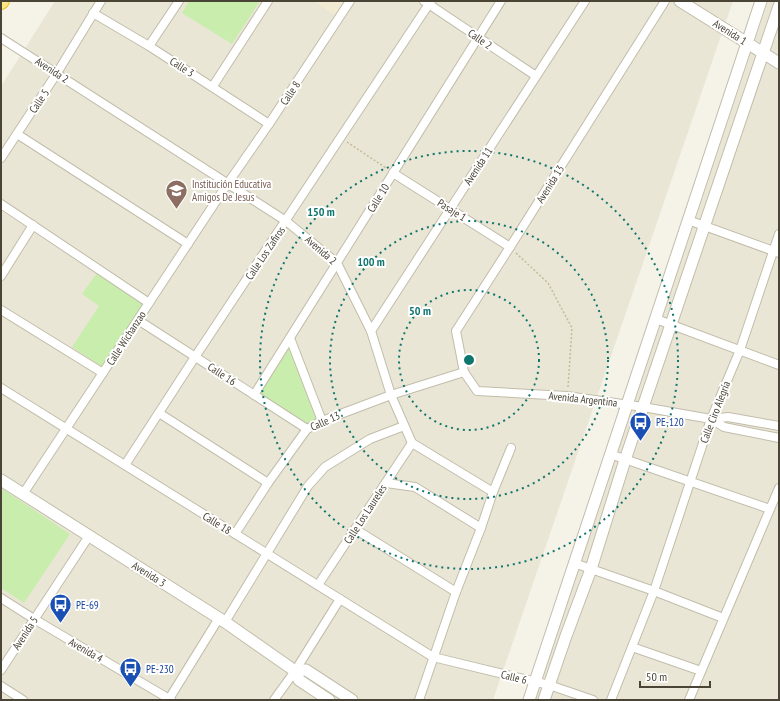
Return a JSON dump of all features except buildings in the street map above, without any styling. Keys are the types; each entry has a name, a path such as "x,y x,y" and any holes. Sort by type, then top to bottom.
{"street":[{"name":"Calle 5","path":"1,158 57,73 101,1"},
{"path":"149,46 179,1"},
{"path":"213,86 268,1"},
{"name":"Calle 8","path":"228,183 269,124 350,1"},
{"name":"Calle 10","path":"254,395 501,1"},
{"name":"Avenida 11","path":"371,331 585,1"},
{"name":"Avenida 13","path":"464,372 456,331 665,1"},
{"name":"Avenida 1","path":"680,1 779,63"},
{"path":"529,700 761,1"},
{"name":"Calle 2","path":"428,2 536,76"},
{"name":"Calle Los Zafiros","path":"125,465 341,138 428,2"},
{"path":"544,700 591,569 625,460 779,6"},
{"name":"Calle 3","path":"93,12 213,86 269,124"},
{"name":"Avenida 2","path":"1,38 286,221 337,263 371,331 391,395 412,443"},
{"path":"16,134 188,244"},
{"name":"Pasaje 1","path":"393,173 510,247"},
{"name":"Calle Wichanzao","path":"23,494 228,183"},
{"path":"1,204 149,303"},
{"path":"688,220 776,252"},
{"path":"1,276 33,225"},
{"name":"Calle Ciro Alegría","path":"611,700 654,591 711,419 740,350 776,252 779,234"},
{"path":"1,310 103,373"},
{"path":"656,319 779,365"},
{"name":"Calle 16","path":"138,320 307,429"},
{"path":"290,338 322,421"},
{"name":"Calle 13","path":"235,534 268,483 307,429 322,421 391,395 464,372"},
{"name":"Avenida Argentina","path":"464,372 478,391 567,396 628,404 711,419 728,417 779,426"},
{"name":"Calle 18","path":"1,388 433,657"},
{"path":"159,413 268,483"},
{"name":"Avenida Argentina","path":"711,419 724,427 779,438"},
{"path":"170,699 267,554 308,486 325,467 370,440 404,426"},
{"path":"412,443 493,492"},
{"name":"Calle Los Laureles","path":"318,585 412,443"},
{"path":"419,700 456,592 511,448"},
{"path":"610,454 770,509"},
{"name":"Avenida 3","path":"1,480 222,620 295,671 299,680 330,700"},
{"path":"386,483 415,488 481,528"},
{"path":"689,700 779,488"},
{"path":"355,529 456,592"},
{"name":"Avenida 5","path":"1,670 89,536"},
{"path":"574,563 654,591 723,618"},
{"name":"Avenida 4","path":"1,598 34,620 170,699"},
{"path":"274,700 295,671 340,599"},
{"path":"632,647 701,671"},
{"name":"Calle 6","path":"433,657 549,685 593,700"},
{"name":"Avenida 3","path":"295,671 306,670 352,700"},
{"path":"1,686 23,700"}],"path":[{"path":"341,138 393,173"},
{"path":"510,247 548,283 572,328 567,396"}],"shaded area":[{"path":"55,1 733,1 493,700 1,700 1,86"},
{"path":"314,1 347,1 337,17"},
{"path":"768,1 779,1 779,700 535,700"}],"green space":[{"path":"189,1 260,1 232,44 182,13"},
{"path":"97,273 144,304 102,367 72,347 99,306 82,294"},
{"path":"290,338 322,421 307,429 254,395"},
{"path":"1,488 70,534 24,603 1,588"}],"place":[{"name":"Institución Educativa Amigos De Jesus","path":"177,210"},
{"name":"PE-120","path":"640,442"},
{"name":"PE-69","path":"60,624"},
{"name":"PE-230","path":"131,688"}]}
